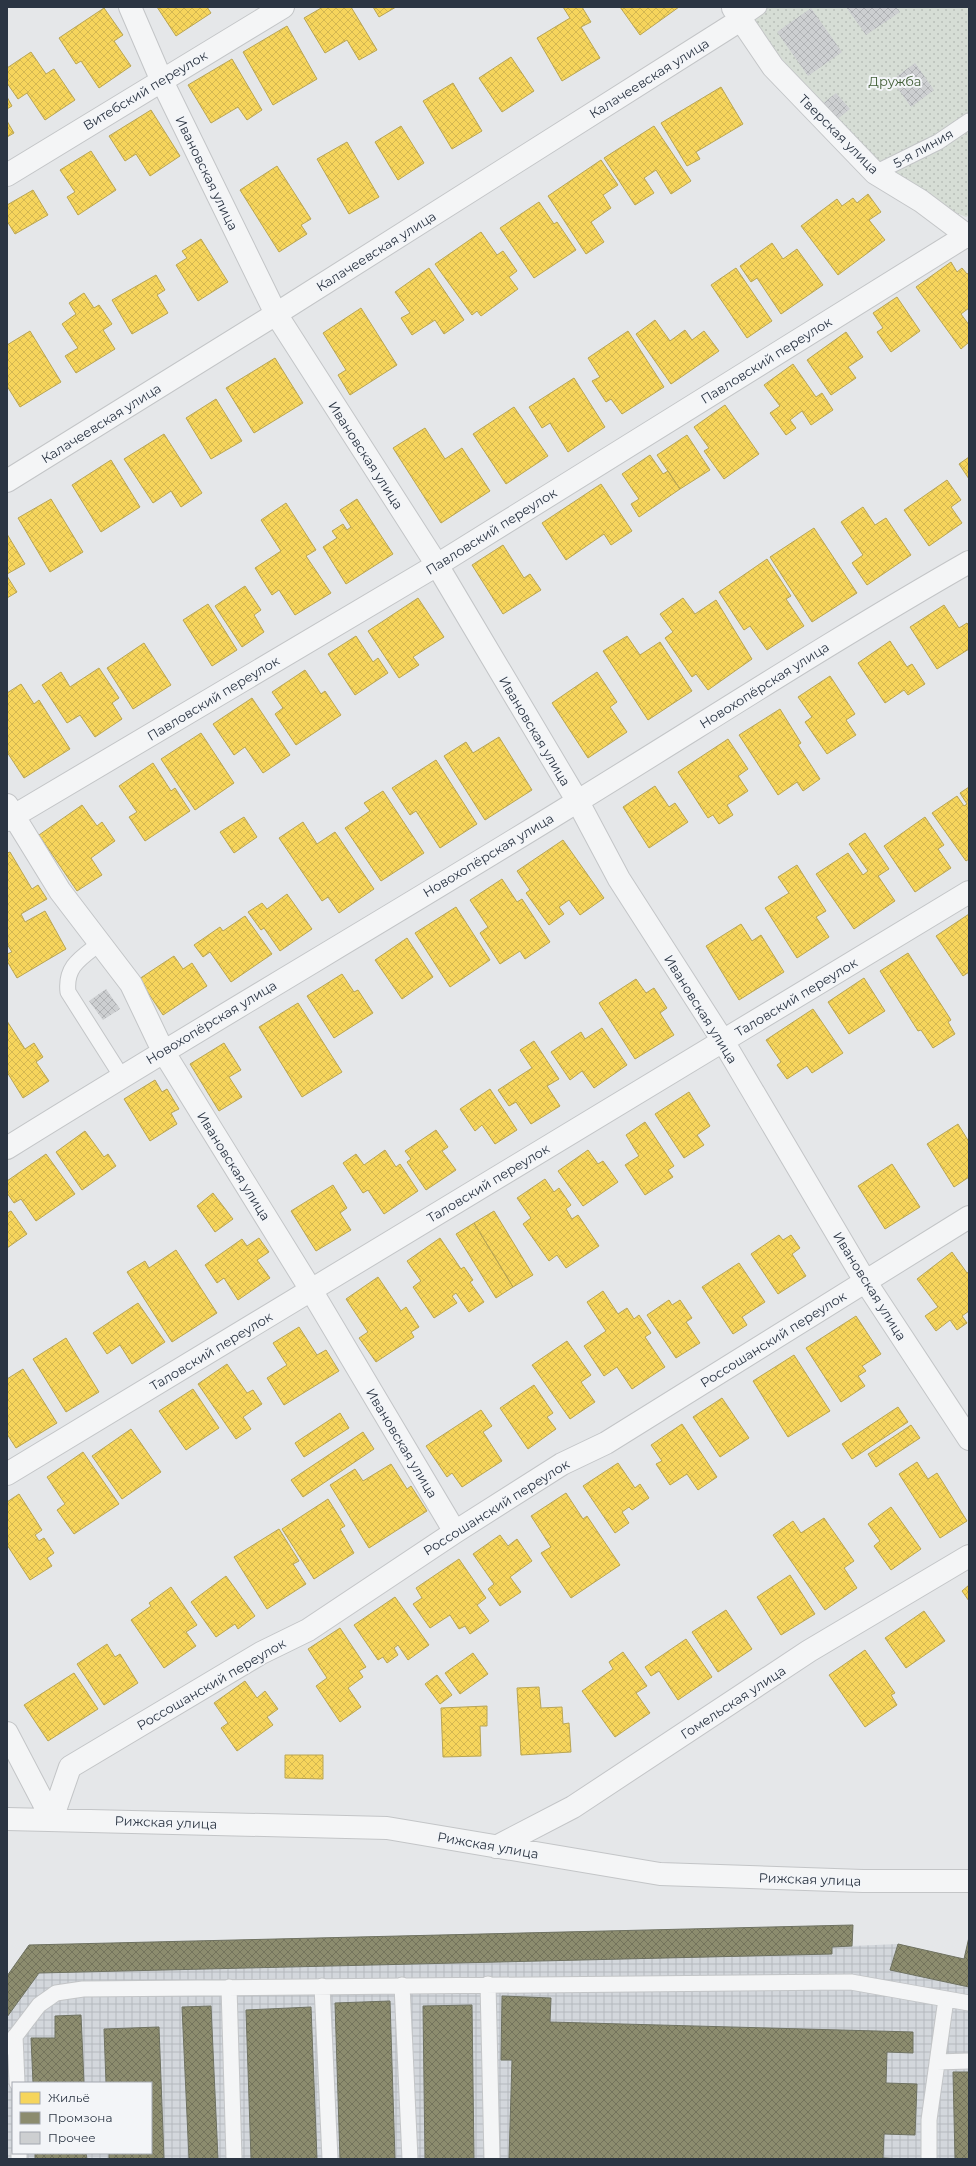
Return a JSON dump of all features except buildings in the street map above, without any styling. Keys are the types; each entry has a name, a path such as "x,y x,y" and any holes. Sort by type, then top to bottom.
{"street":[{"name":"Ивановская улица","path":"130,7 161,79 276,314 437,565 578,802 619,879 723,1041 865,1281 969,1439"},
{"name":"Витебский переулок","path":"7,175 161,79 283,7"},
{"name":"Тверская улица","path":"744,11 773,67 875,173 921,201 968,236"},
{"name":"Калачеевская улица","path":"7,480 276,314 744,11"},
{"name":"Павловский переулок","path":"9,814 437,565 968,236"},
{"name":"Новохопёрская улица","path":"7,1148 163,1051 578,802 868,619 969,562"},
{"name":"Ивановская улица","path":"9,814 60,892 131,984 163,1051 310,1290 455,1532"},
{"name":"Таловский переулок","path":"7,1474 969,892"},
{"name":"Россошанский переулок","path":"52,1819 70,1767 261,1653 308,1630 455,1532 562,1464 606,1443 969,1217"},
{"name":"Гомельская улица","path":"496,1847 573,1807 809,1651 969,1556"},
{"path":"7,1733 52,1819"},
{"name":"Рижская улица","path":"7,1819 387,1828 660,1874 863,1881 969,1881"}],"lane":[{"name":"5-я линия","path":"875,173 938,142 969,121"},
{"path":"100,943 75,962 66,980 68,992 122,1077"},
{"path":"17,2082 11,2042 39,2005 56,1994 83,1989 488,1984 851,1982 969,2002"},
{"path":"488,1984 492,2159"},
{"path":"402,1985 410,2159"},
{"path":"322,1986 330,2159"},
{"path":"229,1987 234,2159"},
{"path":"929,2159 929,2120 946,1999"},
{"path":"937,2062 969,2062"}],"shaded area":[{"path":"853,1925 852,1946 898,1944 964,1959 969,1937 969,2159 7,2159 7,1976 29,1945"}],"green space":[{"name":"Дружба","path":"740,7 969,7 969,215 966,217 881,182"}]}
